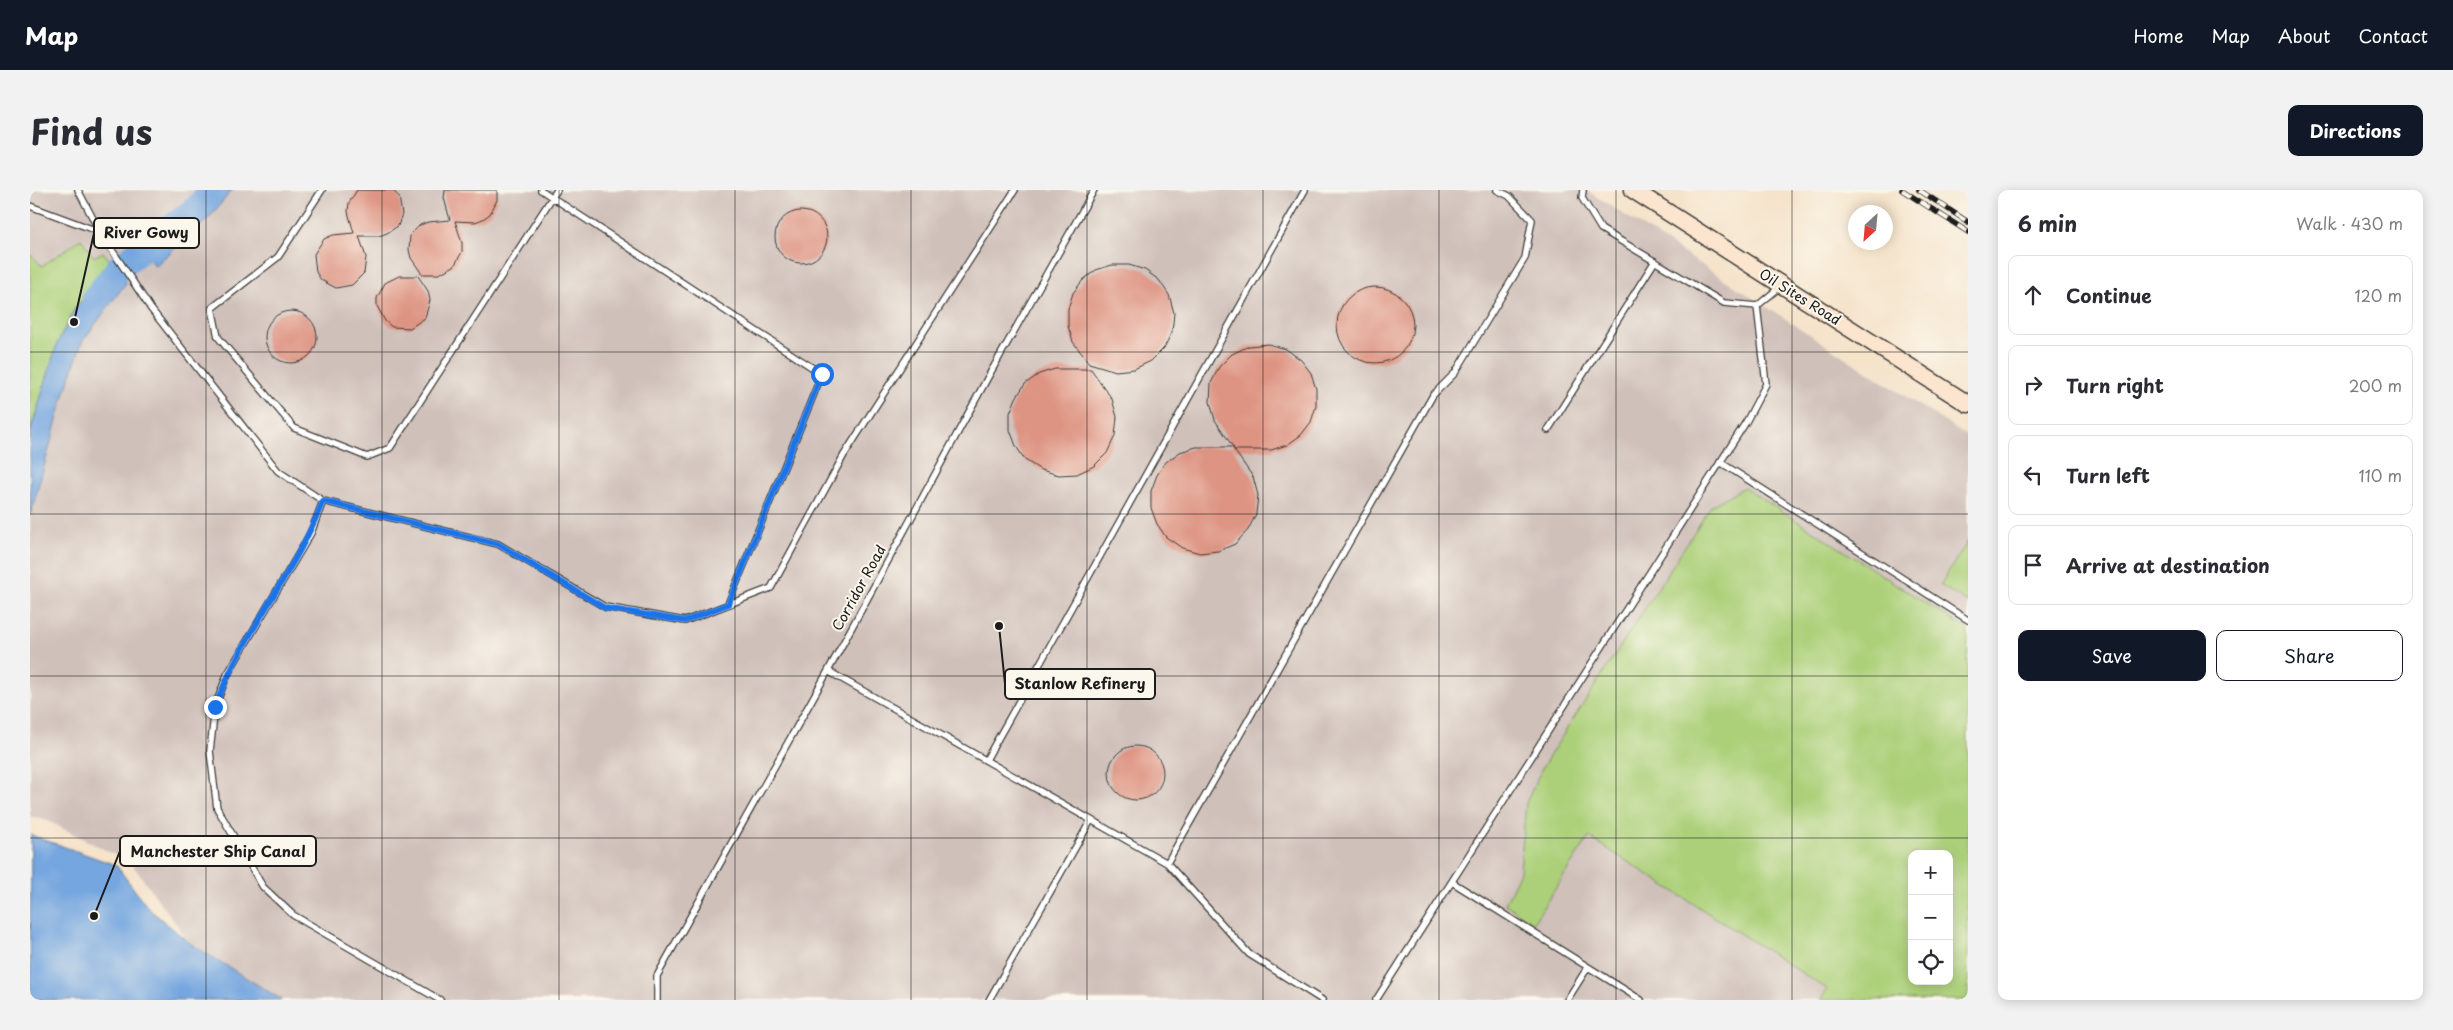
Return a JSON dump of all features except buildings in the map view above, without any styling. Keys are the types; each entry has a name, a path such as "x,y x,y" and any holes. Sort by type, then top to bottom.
{"street":[{"name":"Oil Sites Road","path":"1633,190 1968,404"}],"lane":[{"path":"78,190 100,232 151,309 278,470 323,501 498,544 605,608 685,621 771,588 844,454 1013,191"},
{"path":"322,190 278,257 212,308 218,337 294,428 367,457 390,448 557,190"},
{"path":"540,190 822,374 728,604"},
{"name":"Corridor Road","path":"657,1000 657,976 828,671 983,386 1094,190"},
{"path":"986,760 1305,190"},
{"path":"1167,863 1433,395 1455,373 1525,258 1532,220 1509,196 1497,190"},
{"path":"1583,190 1582,198 1602,229 1724,303 1757,306 1782,286"},
{"path":"30,206 100,232"},
{"path":"1548,430 1655,261"},
{"path":"1376,1000 1720,462 1766,384 1757,306"},
{"path":"1720,462 1968,620"},
{"path":"323,501 310,533 227,675 215,707 210,751 217,808 263,887 293,915 440,1000"},
{"path":"828,671 1167,863 1249,954 1322,1000"},
{"path":"989,1000 1091,820"},
{"path":"1452,882 1641,1000"},
{"path":"1567,1000 1588,967"}],"shaded area":[{"path":"30,190 1586,190 1968,437 1968,1000 282,1000 191,944 131,863 48,821 30,816"}],"green space":[{"path":"81,239 94,257 103,252 113,265 75,308 57,344 30,433 30,254 42,266"},
{"path":"1744,487 1968,630 1968,1000 1821,1000 1827,989 1589,837 1533,923 1505,904 1520,872 1526,803 1543,766 1711,506"},
{"path":"1968,541 1968,603 1940,585"}],"water":[{"path":"206,190 232,190 208,219 155,266 135,237 173,218 191,205"},
{"path":"113,265 126,283 82,342 65,392 30,516 30,433 57,344 75,308"},
{"path":"31,835 116,865 149,909 191,944 282,1000 30,1000"}],"waterway":[{"path":"95,298 120,266 197,208 211,190"}],"railway":[{"path":"1902,190 1968,232"},
{"path":"1919,190 1968,222"}],"place":[{"name":"River Gowy","path":"74,322"},
{"name":"Stanlow Refinery","path":"999,626"},
{"name":"Manchester Ship Canal","path":"94,916"}],"route":[{"path":"215,707 227,675 310,533 323,501 498,544 605,608 685,621 728,604 822,374"}]}
